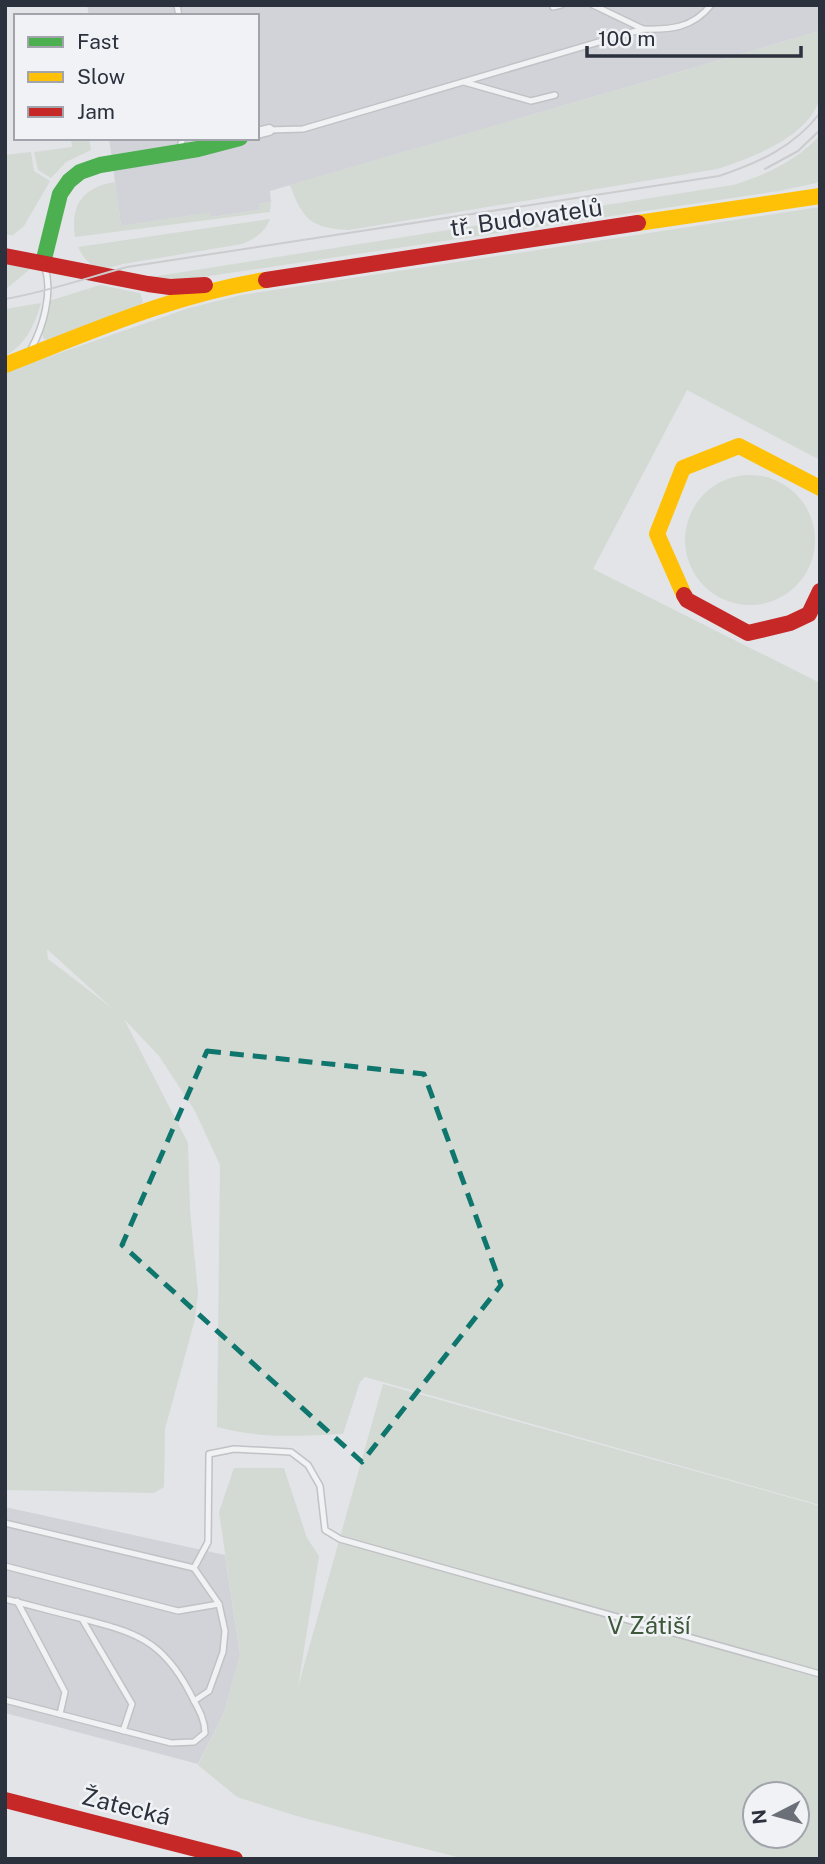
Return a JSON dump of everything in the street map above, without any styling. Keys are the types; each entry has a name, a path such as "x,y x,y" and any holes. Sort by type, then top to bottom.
{"street":[{"path":"259,131 270,130"},
{"path":"43,263 57,203 64,188 74,177 100,165 181,146 225,140"},
{"name":"tř. Budovatelů","path":"5,365 187,296 239,284 820,196"},
{"name":"tř. Budovatelů","path":"5,256 148,285 170,287 239,284"},
{"path":"820,488 739,446 683,468 657,534 687,600 748,633 790,623 809,614 820,592"},
{"name":"Žatecká","path":"5,1800 235,1859"}],"lane":[{"path":"553,7 561,5"},
{"path":"593,5 643,29"},
{"path":"270,130 303,129 643,29 682,27 692,23 711,5"},
{"path":"463,81 531,101 555,95"},
{"path":"21,359 34,342 47,298 49,281 43,263"},
{"path":"194,1568 208,1542 209,1454 233,1449 291,1452 308,1465 320,1486 325,1530 340,1539 820,1674"},
{"path":"5,1523 194,1568 219,1604 225,1631 223,1652 209,1691 194,1701"},
{"path":"5,1566 178,1611 219,1604"},
{"path":"5,1599 110,1624 138,1635 161,1653 183,1678 205,1721 205,1733 194,1742 171,1743 5,1700"},
{"path":"17,1601 65,1692 60,1714"},
{"path":"82,1619 132,1704 123,1731"}],"highlighted area":[{"path":"207,1051 424,1074 501,1285 362,1462 122,1245"}],"shaded area":[{"path":"87,5 820,5 820,31 270,191 271,202 259,204 260,210 211,217 209,213 121,226 109,140 259,140 259,14 89,14"},
{"path":"5,1507 225,1555 240,1655 224,1713 198,1764 5,1713"}],"green space":[{"path":"820,31 821,87 819,101 812,114 802,126 776,145 717,169 349,230 326,227 310,220 299,207 290,185"},
{"path":"820,135 820,181 779,191 203,277 151,277 733,185 780,166"},
{"path":"71,140 89,140 91,150 66,162 51,178 38,170 34,152 72,147"},
{"path":"31,152 34,171 50,181 24,226 13,235 5,235 5,155"},
{"path":"115,182 121,226 210,212 211,217 259,210 259,204 271,202 270,212 75,237 75,216 81,199 95,188"},
{"path":"820,207 820,460 687,390 593,569 820,683 820,1505 365,1377 360,1382 343,1434 265,1435 217,1427 220,1165 195,1111 159,1056 124,1019 188,1143 190,1210 198,1293 195,1319 165,1429 164,1487 154,1493 5,1490 5,372 189,308 241,295","holes":["48,950 112,1008 48,959"]},
{"path":"270,219 259,235 242,244 108,268 91,264 78,247"},
{"path":"5,264 30,269 5,290"},
{"path":"100,285 140,293 143,302 139,306 48,340 44,339 42,333 49,301"},
{"path":"41,303 28,334 5,356 5,309"},
{"path":"750,475 775,480 796,494 810,515 815,540 810,565 796,586 775,600 750,605 725,600 704,586 690,565 685,540 690,515 704,494 725,480"},
{"name":"V Zátiší","path":"383,1384 820,1506 820,1859 465,1859 300,1817 237,1797 198,1765 224,1713 240,1655 219,1512 234,1468 284,1468 307,1538 319,1556 298,1687"}],"tram line":[{"path":"5,299 127,267 719,176 748,165 787,144 820,113"},
{"path":"765,169 798,151 819,131"}],"traffic: fast":[{"path":"43,263 60,194 80,172 100,165 198,149 232,140"}],"traffic: slow":[{"path":"638,223 820,196"},
{"path":"5,365 166,304 232,286 266,280"},
{"path":"684,595 657,534 683,468 739,446 820,488"}],"traffic: jam":[{"path":"266,280 638,223"},
{"path":"5,256 148,284 170,287 205,285"},
{"path":"684,595 687,600 748,633 790,623 809,614 820,591"},
{"path":"5,1800 235,1859"}]}
